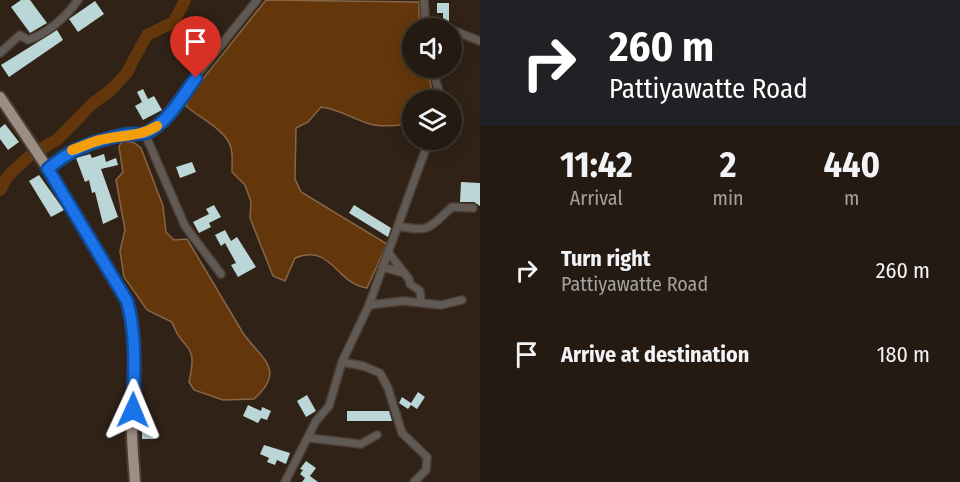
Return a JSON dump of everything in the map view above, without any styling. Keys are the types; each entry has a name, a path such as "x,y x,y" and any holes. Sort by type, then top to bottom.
{"main road":[{"path":"0,97 47,168 127,301 133,321 135,482"}],"street":[{"path":"0,53 20,34 28,40 37,37 69,13 78,0"},
{"path":"47,168 70,152 98,140 130,134 145,134 168,114 257,0"},
{"path":"424,0 425,18"},
{"path":"462,34 480,40"},
{"path":"145,134 185,226 221,274"},
{"path":"285,482 316,421 329,406 342,362 369,305 425,150"},
{"path":"398,226 420,231 429,227 452,207 473,208"},
{"path":"388,252 405,273 410,284 420,291 421,303"},
{"path":"382,267 405,273"},
{"path":"369,305 404,301 441,305 462,300"},
{"path":"342,362 363,366 380,373 388,388 402,433 427,457 426,470 414,482"},
{"path":"309,438 361,444 377,435"}],"shaded area":[{"path":"266,0 419,2 419,18 402,18 402,78 429,78 432,90 402,90 402,125 375,125 321,107 308,122 296,128 295,179 301,192 387,244 367,288 348,280 326,260 318,256 307,255 295,258 285,281 273,276 250,218 251,202 245,185 232,172 231,148 218,130 186,106 190,95"},
{"path":"122,141 133,142 141,148 163,206 166,232 174,240 187,239 243,333 268,364 269,380 254,399 223,400 194,390 189,382 192,368 191,352 176,332 172,322 147,310 124,277 120,251 125,230 116,180 123,172 119,147"}],"building":[{"path":"21,0 30,0 47,23 30,33 11,7"},
{"path":"95,1 104,14 78,32 69,19"},
{"path":"437,3 449,3 449,18 443,18 443,13 437,13"},
{"path":"57,30 63,40 9,77 1,65"},
{"path":"143,89 148,99 154,96 162,110 143,120 135,106 142,102 137,92"},
{"path":"5,124 19,142 8,150 0,139 0,128"},
{"path":"90,154 92,158 104,154 106,162 116,158 118,165 101,169 118,217 103,224 95,192 92,193 89,180 85,182 76,158"},
{"path":"192,162 196,172 180,178 176,167"},
{"path":"39,175 64,210 51,217 29,181"},
{"path":"461,182 480,183 480,206 474,202 460,202"},
{"path":"214,205 221,217 209,223 211,227 199,233 193,222 209,214 206,209"},
{"path":"354,205 391,228 388,237 349,213"},
{"path":"225,230 231,241 237,237 256,267 238,277 231,265 236,263 225,243 221,246 215,235"},
{"path":"418,392 425,397 417,409 411,405 408,409 399,403 402,397 411,403"},
{"path":"307,395 316,411 306,417 297,401"},
{"path":"248,405 261,411 262,407 271,411 267,420 261,418 258,423 243,416"},
{"path":"347,411 389,411 392,421 347,421"},
{"path":"142,424 154,424 155,439 142,439"},
{"path":"264,445 290,453 286,464 277,460 275,465 267,462 269,458 260,454"},
{"path":"306,461 316,468 310,476 318,482 302,482 305,478 300,474 303,470 300,469"}],"waterway":[{"path":"0,190 8,176 28,157 58,139 93,103 110,91 126,74 147,35 174,22 185,0"}],"slow traffic":[{"path":"72,150 98,140 130,134 145,134 157,126"}],"route":[{"path":"133,410 133,321 127,301 48,169 70,152 98,140 130,134 145,134 168,114 196,78"}]}
